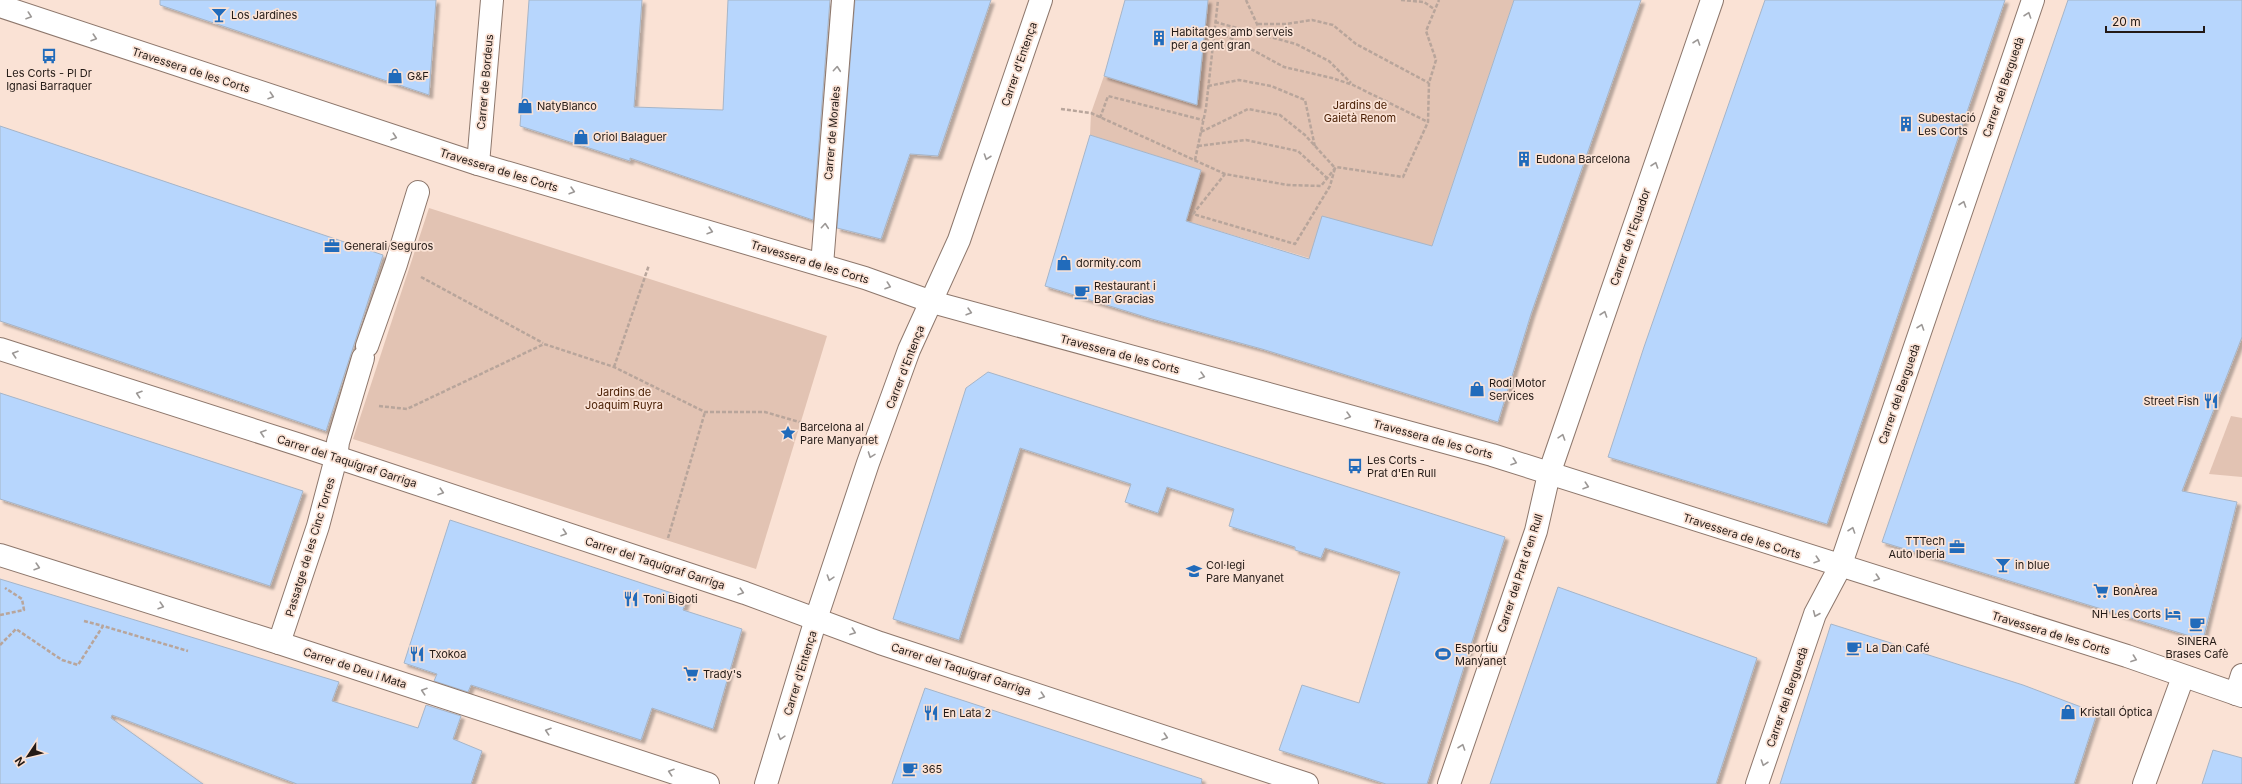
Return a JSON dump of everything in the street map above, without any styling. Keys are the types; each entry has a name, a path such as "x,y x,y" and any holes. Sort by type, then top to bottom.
{"street":[{"name":"Carrer de Bordeus","path":"478,164 492,0"},
{"name":"Carrer de Morales","path":"822,265 843,0"},
{"name":"Carrer d'Entença","path":"766,784 816,619 904,365 958,240 1041,0"},
{"name":"Carrer de l'Equador","path":"1549,474 1712,0"},
{"name":"Carrer del Berguedà","path":"1757,784 1815,614 1840,567 2033,0"},
{"name":"Travessera de les Corts","path":"0,6 478,164 822,265 932,302 1492,455 1840,567 2127,656 2183,677 2240,688"},
{"name":"Passatge de les Cinc Torres","path":"279,643 318,526 336,458 338,442 365,352 396,264 418,192"},
{"name":"Carrer del Taquígraf Garriga","path":"0,349 745,593 880,643 1307,784"},
{"name":"Carrer del Prat d'en Rull","path":"1449,784 1536,531 1549,474"},
{"name":"Carrer de Deu i Mata","path":"0,555 279,643 708,784"},
{"path":"2144,784 2183,677"}],"path":[{"path":"1195,160 1204,120 1218,0"},
{"path":"1246,0 1262,35"},
{"path":"1401,0 1424,1 1434,9"},
{"path":"1201,132 1248,109 1280,115 1316,147 1335,168 1403,177 1428,122 1430,84 1436,60 1426,31 1439,0"},
{"path":"1258,24 1286,24 1312,20 1333,25 1356,44 1430,84"},
{"path":"1215,22 1296,44 1329,61 1353,85"},
{"path":"1214,29 1284,67 1332,78 1353,85 1428,122"},
{"path":"1208,86 1238,80 1271,86 1305,100 1316,147"},
{"path":"1100,118 1108,96 1204,120"},
{"path":"1061,109 1092,113 1224,174 1288,185 1321,186 1335,168"},
{"path":"1198,146 1246,140 1298,151 1326,178"},
{"path":"1224,174 1193,214 1295,244 1330,186 1335,168"},
{"path":"396,264 544,344 614,367 705,412 765,412 812,426"},
{"path":"614,367 649,265"},
{"path":"350,403 407,409 544,344"},
{"path":"667,540 705,412"},
{"path":"0,584 22,599 24,610 0,615"},
{"path":"84,621 188,651"},
{"path":"0,646 16,629 62,660 78,665 103,626"},
{"path":"0,638 4,642"}],"green space":[{"name":"Jardins de Gaietà Renom","path":"1208,0 1514,0 1432,246 1309,258 1186,221 1201,170 1090,135 1091,113 1104,76 1197,105"},
{"name":"Jardins de Joaquim Ruyra","path":"429,208 827,336 756,569 353,439"},
{"path":"2231,416 2242,418 2242,477 2209,474"}],"building":[{"path":"160,0 436,0 429,95 160,5"},
{"path":"529,0 642,0 634,107 723,110 728,0 830,0 813,220 630,158 630,161 520,126"},
{"path":"855,0 991,0 938,156 910,154 881,239 837,228"},
{"name":"Habitatges amb serveis per a gent gran","path":"1125,0 1208,0 1197,105 1104,76"},
{"path":"1514,0 1641,0 1531,314 1498,422 1262,349 1152,319 1045,286 1090,135 1201,170 1186,221 1309,259 1322,216 1432,246"},
{"path":"1765,0 2005,0 1827,524 1608,457 1644,347"},
{"path":"2068,0 2242,0 2242,337 2182,491 2237,502 2203,640 1882,542"},
{"path":"0,126 383,255 326,431 0,321"},
{"path":"988,372 1505,537 1427,784 1386,784 1279,750 1302,685 1359,703 1400,572 1325,548 1321,558 1295,550 1295,547 1229,526 1234,509 1167,487 1158,513 1125,502 1131,484 1020,448 959,640 893,619 966,388"},
{"path":"0,393 303,491 270,586 0,499"},
{"path":"450,520 687,598 683,610 742,629 713,729 652,708 641,740 471,685 468,692 434,681 437,674 404,663"},
{"path":"0,579 339,682 332,701 418,728 426,705 461,716 453,739 482,751 471,784 297,784 112,715 111,718 203,784 0,784"},
{"path":"1558,587 1757,658 1716,784 1490,784"},
{"path":"1831,624 2023,685 2097,713 2074,784 1780,784"},
{"path":"925,688 1202,779 1201,784 892,784"},
{"path":"2213,750 2242,758 2242,784 2202,784"}],"place":[{"name":"Los Jardines","path":"219,15"},
{"name":"Habitatges amb serveis per a gent gran","path":"1159,38"},
{"name":"Les Corts - Pl Dr Ignasi Barraquer","path":"49,56"},
{"name":"G&F","path":"395,76"},
{"name":"NatyBlanco","path":"525,106"},
{"name":"Subestació Les Corts","path":"1906,124"},
{"name":"Oriol Balaguer","path":"581,137"},
{"name":"Eudona Barcelona","path":"1524,159"},
{"name":"Generali Seguros","path":"332,246"},
{"name":"dormity.com","path":"1064,263"},
{"name":"Restaurant i Bar Gracias","path":"1082,292"},
{"name":"Rodi Motor Services","path":"1477,389"},
{"name":"Street Fish","path":"2211,401"},
{"name":"Barcelona al Pare Manyanet","path":"788,433"},
{"name":"Les Corts - Prat d'En Rull","path":"1355,466"},
{"name":"TTTech Auto Iberia","path":"1957,547"},
{"name":"in blue","path":"2003,565"},
{"name":"Col·legi Pare Manyanet","path":"1194,571"},
{"name":"BonÀrea","path":"2101,591"},
{"name":"Toni Bigoti","path":"631,599"},
{"name":"NH Les Corts","path":"2173,614"},
{"name":"SINERA Brases Cafè","path":"2197,624"},
{"name":"La Dan Café","path":"1854,648"},
{"name":"Txokoa","path":"417,654"},
{"name":"Esportiu Manyanet","path":"1443,654"},
{"name":"Trady's","path":"691,674"},
{"name":"Kristall Óptica","path":"2068,712"},
{"name":"En Lata 2","path":"931,713"},
{"name":"365","path":"910,769"}]}
